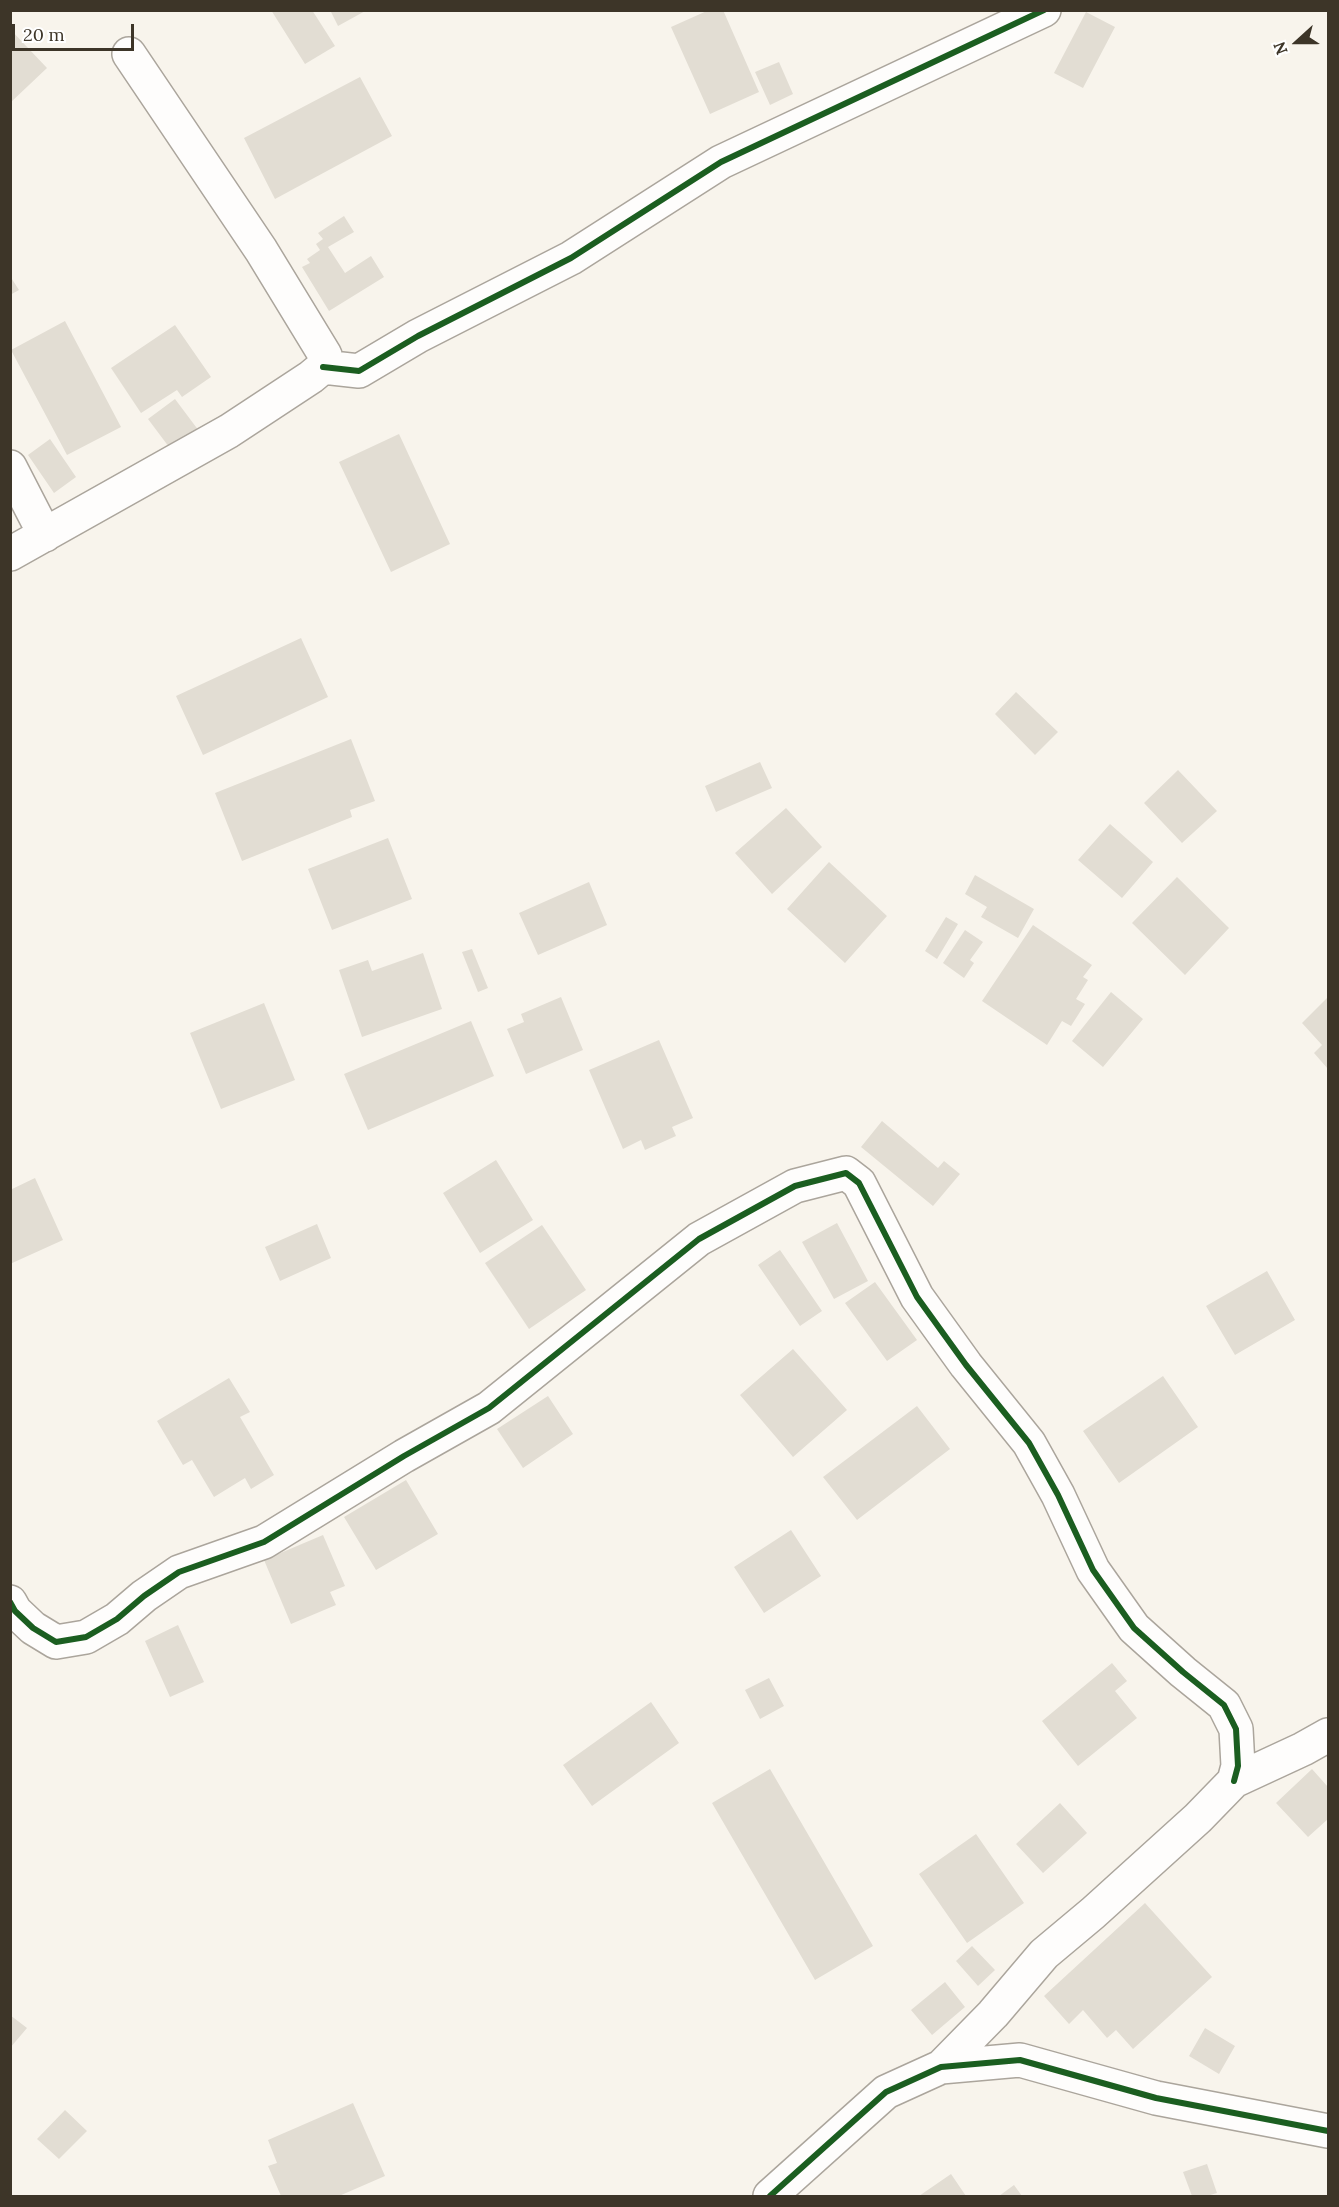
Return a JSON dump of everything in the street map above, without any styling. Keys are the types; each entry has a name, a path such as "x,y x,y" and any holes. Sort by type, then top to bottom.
{"street":[{"path":"323,367 359,370 418,336 571,258 721,162 1044,10"},
{"path":"10,554 229,431 323,367 325,355 261,250 129,54"},
{"path":"10,466 45,535"},
{"path":"10,1602 15,1611 33,1628 56,1642 86,1637 117,1619 144,1596 179,1572 264,1542 384,1468 489,1408 699,1239 795,1186 846,1173 859,1183 918,1297 966,1365 1029,1443 1058,1495 1093,1570 1134,1629 1224,1705 1236,1729 1238,1766 1234,1781"},
{"path":"941,2067 993,2014 1044,1954 1189,1826 1234,1781 1329,1735"},
{"path":"770,2196 886,2092 941,2067 1020,2060 1156,2097 1329,2131"}],"building":[{"path":"271,10 312,10 335,46 305,64"},
{"path":"330,10 367,10 338,26"},
{"path":"709,10 723,10 759,92 710,114 671,27"},
{"path":"1086,12 1115,27 1083,88 1054,73"},
{"path":"10,29 47,68 10,103"},
{"path":"779,62 793,94 770,105 755,72"},
{"path":"360,77 392,136 275,199 244,138"},
{"path":"344,216 354,232 328,247 345,273 371,256 384,277 329,311 302,267 310,263 307,259 320,250 316,244 323,239 318,233"},
{"path":"10,276 19,290 10,295"},
{"path":"65,321 121,427 67,455 11,350"},
{"path":"175,325 211,377 182,397 177,390 141,413 111,368"},
{"path":"175,399 199,431 172,451 148,419"},
{"path":"399,434 450,544 391,572 339,462"},
{"path":"50,439 76,477 54,493 28,455"},
{"path":"301,638 328,697 203,755 176,696"},
{"path":"1016,692 1058,732 1035,755 995,714"},
{"path":"351,739 375,801 350,810 352,817 242,861 215,793"},
{"path":"760,762 772,788 716,812 705,786"},
{"path":"1178,770 1217,811 1182,843 1144,803"},
{"path":"786,808 822,847 772,894 735,853"},
{"path":"1110,824 1153,862 1122,898 1078,860"},
{"path":"388,838 412,899 332,930 308,869"},
{"path":"829,862 887,916 845,963 787,909"},
{"path":"975,875 1034,909 1018,938 981,917 987,907 965,894"},
{"path":"1177,877 1229,928 1185,975 1132,923"},
{"path":"589,882 607,925 538,955 519,913"},
{"path":"946,917 958,924 937,959 925,951"},
{"path":"1033,925 1092,965 1083,977 1088,980 1076,999 1085,1004 1071,1026 1062,1021 1047,1045 982,1001"},
{"path":"965,930 983,942 970,960 974,963 964,978 943,963"},
{"path":"472,949 488,988 478,992 462,952"},
{"path":"423,953 442,1009 362,1037 339,970 368,960 372,971"},
{"path":"1111,992 1143,1019 1103,1067 1072,1041"},
{"path":"561,997 583,1050 526,1074 507,1029 524,1022 521,1014"},
{"path":"1328,997 1328,1069 1314,1053 1322,1045 1302,1023"},
{"path":"264,1003 295,1080 221,1109 190,1033"},
{"path":"471,1021 494,1076 368,1130 344,1074"},
{"path":"659,1040 693,1118 672,1127 676,1136 645,1150 641,1140 623,1149 589,1070"},
{"path":"882,1121 938,1168 944,1161 960,1174 933,1206 861,1147"},
{"path":"496,1160 533,1220 480,1253 443,1193"},
{"path":"35,1178 63,1240 10,1264 10,1190"},
{"path":"837,1223 868,1281 834,1299 802,1242"},
{"path":"317,1224 331,1258 280,1281 265,1247"},
{"path":"542,1225 586,1290 529,1329 485,1263"},
{"path":"780,1250 822,1311 800,1326 758,1265"},
{"path":"1267,1271 1295,1320 1235,1355 1206,1306"},
{"path":"875,1282 917,1340 887,1361 845,1303"},
{"path":"793,1349 847,1410 793,1457 740,1395"},
{"path":"1163,1376 1198,1427 1119,1483 1083,1431"},
{"path":"229,1378 250,1412 240,1417 274,1475 251,1489 245,1478 214,1497 192,1460 183,1465 157,1421"},
{"path":"548,1396 573,1434 523,1468 497,1429"},
{"path":"917,1406 950,1449 857,1520 823,1477"},
{"path":"406,1480 438,1534 376,1570 344,1517"},
{"path":"791,1530 821,1576 764,1613 734,1567"},
{"path":"323,1535 345,1586 330,1592 336,1605 291,1624 264,1560"},
{"path":"178,1625 204,1682 170,1697 145,1641"},
{"path":"1112,1663 1127,1681 1115,1691 1137,1718 1078,1766 1042,1721"},
{"path":"769,1678 784,1706 760,1719 745,1690"},
{"path":"651,1702 679,1743 592,1806 563,1765"},
{"path":"770,1769 873,1946 815,1980 712,1803"},
{"path":"1312,1769 1328,1787 1328,1819 1308,1837 1276,1803"},
{"path":"1060,1803 1087,1833 1043,1873 1016,1844"},
{"path":"976,1834 1024,1903 967,1943 919,1874"},
{"path":"1145,1903 1212,1977 1133,2049 1116,2030 1107,2038 1083,2010 1069,2024 1044,1996"},
{"path":"972,1946 995,1970 978,1986 956,1961"},
{"path":"945,1982 965,2007 932,2035 911,2010"},
{"path":"10,2015 27,2028 10,2048"},
{"path":"1205,2028 1235,2046 1219,2074 1189,2056"},
{"path":"353,2103 385,2176 339,2196 281,2196 268,2166 277,2163 268,2140"},
{"path":"65,2110 87,2131 59,2159 37,2139"},
{"path":"1207,2164 1217,2193 1192,2196 1183,2172"},
{"path":"951,2174 966,2196 919,2196"},
{"path":"1014,2185 1022,2196 999,2196"}],"cycle path":[{"path":"323,367 359,371 418,336 571,258 721,162 1044,10"},
{"path":"10,1602 15,1611 33,1628 56,1642 86,1637 117,1619 144,1596 179,1572 264,1542 404,1456 489,1408 699,1239 795,1186 846,1173 859,1183 917,1297 966,1365 1029,1443 1058,1495 1093,1570 1134,1628 1224,1705 1236,1729 1238,1766 1234,1781"},
{"path":"770,2196 886,2092 941,2067 1020,2060 1156,2098 1328,2131"}]}
